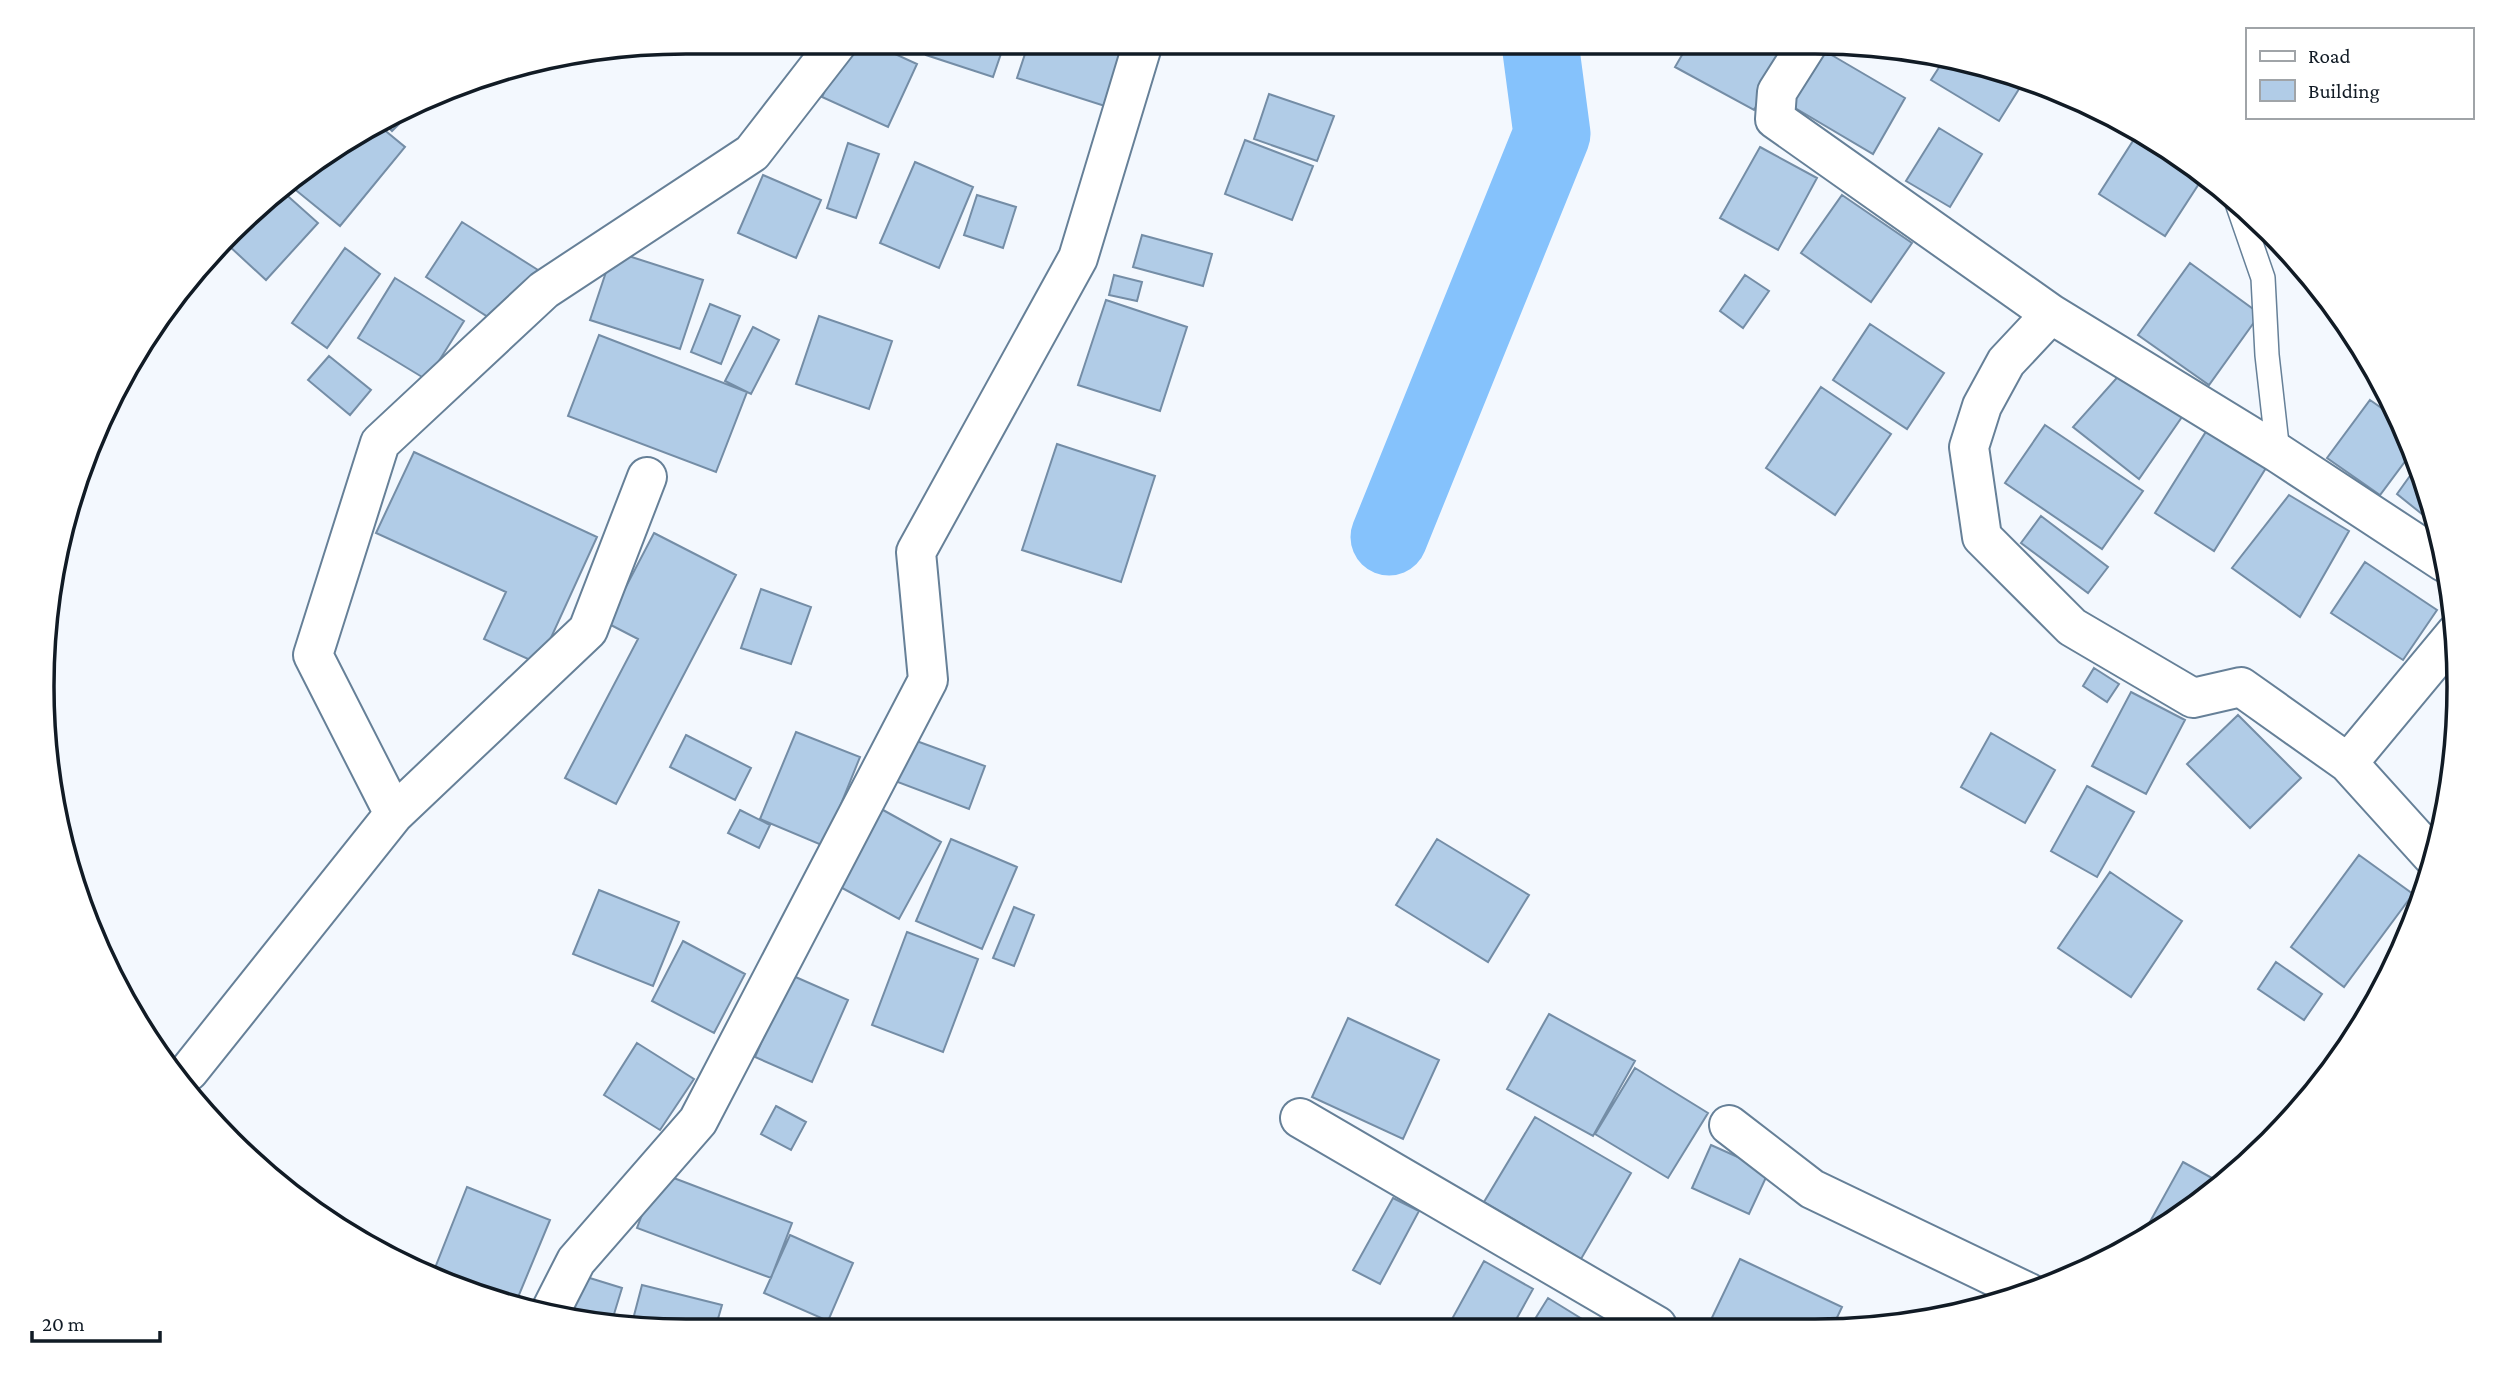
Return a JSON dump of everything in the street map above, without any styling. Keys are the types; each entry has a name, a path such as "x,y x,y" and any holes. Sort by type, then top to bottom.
{"street":[{"path":"394,814 313,655 380,443 544,290 752,153 829,54"},
{"path":"554,1305 576,1261 698,1121 928,680 916,552 1078,258 1140,54"},
{"path":"1801,54 1777,92 1775,119 2051,314 2278,453 2433,555"},
{"path":"2051,314 2006,362 1982,405 1969,447 1982,537 2072,627 2193,698 2241,687 2347,763 2425,849"},
{"path":"187,1073 394,814 588,630 646,477"},
{"path":"2347,763 2445,646"},
{"path":"1300,1118 1645,1319"},
{"path":"1729,1125 1812,1189 2014,1286"}],"lane":[{"path":"2244,223 2263,278 2267,355 2278,453"}],"building":[{"path":"842,54 895,54 917,64 888,127 822,97"},
{"path":"926,54 1001,54 993,77"},
{"path":"1025,54 1125,54 1108,107 1017,78"},
{"path":"1683,54 1786,54 1754,110 1675,67"},
{"path":"1820,54 1831,55 1905,98 1873,154 1790,105"},
{"path":"1940,66 2019,88 1999,121 1931,80"},
{"path":"1269,94 1334,116 1317,161 1254,139"},
{"path":"1939,128 1982,154 1950,207 1906,181"},
{"path":"385,131 405,147 340,226 296,190 335,161"},
{"path":"1245,140 1313,166 1292,220 1225,194"},
{"path":"2133,140 2198,185 2165,236 2099,194"},
{"path":"848,143 879,154 856,218 827,208"},
{"path":"1760,147 1817,178 1778,250 1720,218"},
{"path":"915,162 973,187 939,268 880,243"},
{"path":"763,175 821,200 796,258 738,233"},
{"path":"977,195 1016,207 1003,248 964,235"},
{"path":"1842,195 1912,243 1871,302 1801,253"},
{"path":"288,196 318,223 266,280 231,248"},
{"path":"462,222 538,270 502,326 426,277"},
{"path":"1142,235 1212,254 1203,286 1133,267"},
{"path":"345,248 380,274 327,348 292,323"},
{"path":"613,251 703,280 680,349 590,320"},
{"path":"2190,263 2260,314 2209,385 2138,335"},
{"path":"1114,275 1142,282 1137,301 1109,295"},
{"path":"1745,275 1769,291 1743,328 1720,311"},
{"path":"395,278 464,321 427,380 358,338"},
{"path":"1106,300 1187,327 1160,411 1078,385"},
{"path":"710,304 740,316 721,364 691,352"},
{"path":"819,316 892,341 869,409 796,384"},
{"path":"1870,324 1944,373 1907,429 1833,380"},
{"path":"753,327 779,340 751,394 725,381"},
{"path":"599,335 747,392 716,472 568,416"},
{"path":"329,356 371,390 350,415 308,380"},
{"path":"2122,372 2184,414 2139,479 2073,427"},
{"path":"1821,387 1891,434 1835,515 1766,468"},
{"path":"2370,400 2383,409 2405,461 2380,495 2327,458"},
{"path":"2045,425 2143,491 2102,549 2005,483"},
{"path":"2207,430 2266,468 2214,551 2155,513"},
{"path":"1057,444 1155,476 1121,582 1022,550"},
{"path":"414,452 597,537 539,664 484,639 506,592 376,533"},
{"path":"2410,475 2422,514 2397,494"},
{"path":"2289,495 2349,531 2300,617 2232,568"},
{"path":"2041,516 2108,567 2088,593 2021,543"},
{"path":"654,533 736,575 616,804 565,778 638,639 607,623"},
{"path":"2365,562 2437,610 2403,660 2331,613"},
{"path":"761,589 811,607 791,664 741,648"},
{"path":"2094,668 2119,684 2107,702 2083,686"},
{"path":"2131,692 2185,720 2146,794 2092,766"},
{"path":"2238,715 2301,778 2250,828 2187,764"},
{"path":"796,732 860,757 824,846 760,819"},
{"path":"1991,733 2055,770 2025,823 1961,787"},
{"path":"686,735 751,768 735,800 670,767"},
{"path":"911,739 985,766 969,809 895,781"},
{"path":"2087,786 2134,812 2097,877 2051,851"},
{"path":"874,805 941,842 899,919 833,883"},
{"path":"740,810 770,825 759,848 728,833"},
{"path":"951,839 1017,867 982,949 916,921"},
{"path":"1437,839 1529,895 1488,962 1396,905"},
{"path":"2359,855 2412,893 2344,987 2291,947"},
{"path":"2110,872 2182,921 2131,997 2058,948"},
{"path":"599,890 679,922 653,986 573,954"},
{"path":"1014,907 1034,915 1014,966 993,958"},
{"path":"907,932 978,959 943,1052 872,1025"},
{"path":"683,941 745,974 714,1033 652,1001"},
{"path":"2276,962 2322,994 2304,1020 2258,989"},
{"path":"791,975 848,1000 812,1082 755,1057"},
{"path":"1549,1014 1635,1061 1593,1136 1507,1089"},
{"path":"1348,1018 1439,1060 1403,1139 1312,1097"},
{"path":"637,1043 694,1079 660,1130 604,1095"},
{"path":"1635,1068 1708,1113 1668,1178 1595,1134"},
{"path":"776,1106 806,1122 791,1150 761,1134"},
{"path":"1535,1117 1631,1173 1581,1259 1484,1202"},
{"path":"1711,1145 1769,1171 1749,1214 1692,1188"},
{"path":"2183,1162 2212,1178 2166,1212 2150,1222"},
{"path":"658,1172 792,1223 771,1278 637,1228"},
{"path":"467,1187 550,1220 519,1296 435,1267"},
{"path":"1393,1198 1419,1211 1380,1284 1353,1270"},
{"path":"790,1235 853,1263 829,1319 764,1293"},
{"path":"1740,1259 1842,1307 1837,1318 1711,1319"},
{"path":"1484,1261 1533,1289 1516,1319 1452,1319"},
{"path":"580,1275 622,1288 614,1314 569,1308"},
{"path":"642,1285 722,1305 718,1319 634,1316"},
{"path":"1548,1298 1582,1319 1535,1319"}],"waterway":[{"path":"1389,537 1552,134 1541,54"}]}
